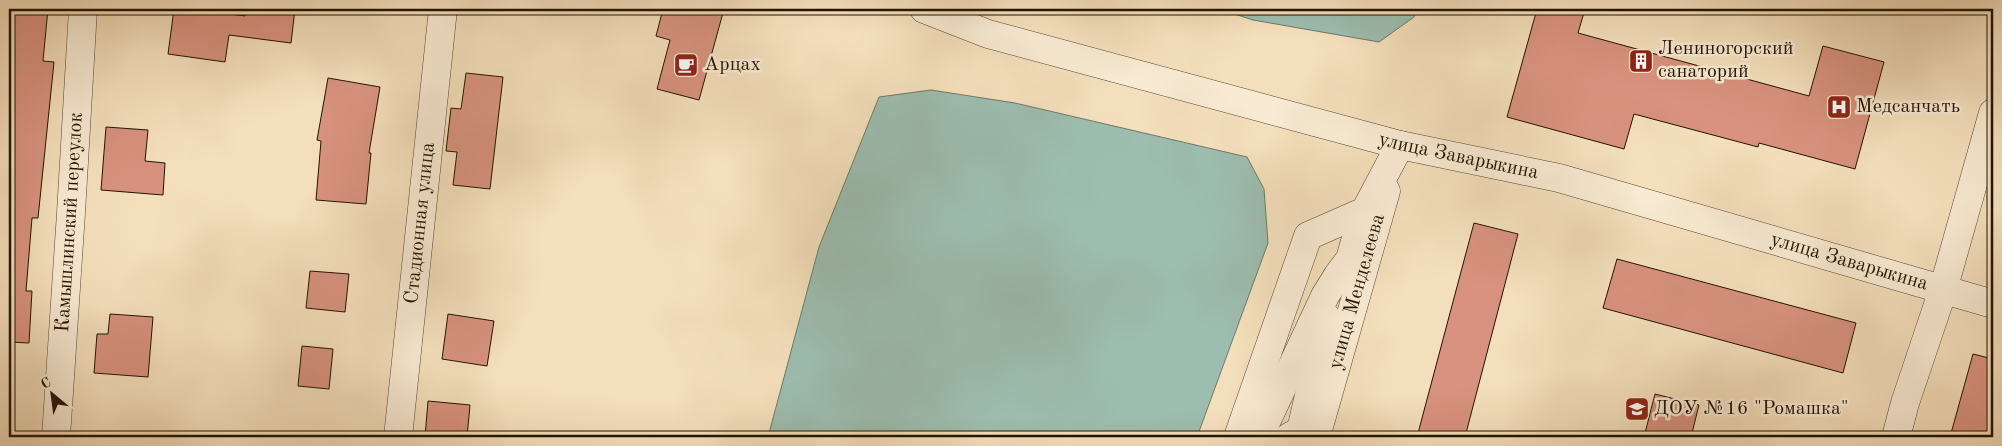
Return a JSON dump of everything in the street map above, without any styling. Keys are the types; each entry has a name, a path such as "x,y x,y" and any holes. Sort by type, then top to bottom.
{"street":[{"name":"Камышлинский переулок","path":"56,437 82,9"},
{"name":"Стадионная улица","path":"398,437 443,9"},
{"name":"улица Заварыкина","path":"924,9 988,34 1400,145 1559,178 1993,304"},
{"path":"1896,437 1905,403 1943,290 1993,113"},
{"path":"1259,437 1325,296 1350,259 1365,211 1400,145"},
{"name":"улица Менделеева","path":"1316,437 1400,145"},
{"path":"1238,437 1308,236 1365,211"},
{"path":"1289,437 1301,430 1338,275"}],"shaded area":[{"path":"1219,9 1416,9 1414,17 1379,42 1253,20"},
{"path":"931,90 1015,103 1247,157 1264,189 1268,243 1197,437 768,437 819,247 879,97"}],"building":[{"path":"9,9 48,9 43,61 54,62 38,218 32,218 26,291 32,291 29,343 9,342"},
{"path":"174,9 194,9 245,16 246,9 295,9 291,43 229,35 225,62 168,54"},
{"name":"Арцах","path":"663,9 724,9 699,100 657,89 670,40 656,36"},
{"name":"Лениногорский санаторий","path":"1537,9 1585,9 1578,33 1809,96 1823,46 1884,62 1855,169 1759,143 1758,147 1634,114 1624,149 1507,117"},
{"path":"466,73 503,77 490,189 453,185 457,152 446,151 451,108 461,109"},
{"path":"328,78 380,87 369,153 371,153 366,204 316,200 321,141 317,140"},
{"path":"106,127 148,130 145,161 165,163 163,195 101,190"},
{"path":"1474,223 1518,234 1465,437 1417,437"},
{"path":"1617,259 1856,323 1843,373 1603,308"},
{"path":"310,271 349,274 345,312 306,308"},
{"path":"110,314 153,317 148,377 94,373 97,334 108,334"},
{"path":"448,314 494,321 487,366 442,359"},
{"path":"302,346 333,349 329,389 298,386"},
{"path":"1973,354 1993,359 1993,437 1950,437"},
{"path":"1655,394 1699,405 1691,437 1644,437"},
{"path":"428,401 470,405 467,437 425,437"}],"place":[{"name":"Лениногорский санаторий","path":"1641,61"},
{"name":"Арцах","path":"686,65"},
{"name":"Медсанчать","path":"1839,107"},
{"name":"ДОУ №16 \"Ромашка\"","path":"1637,409"}]}
